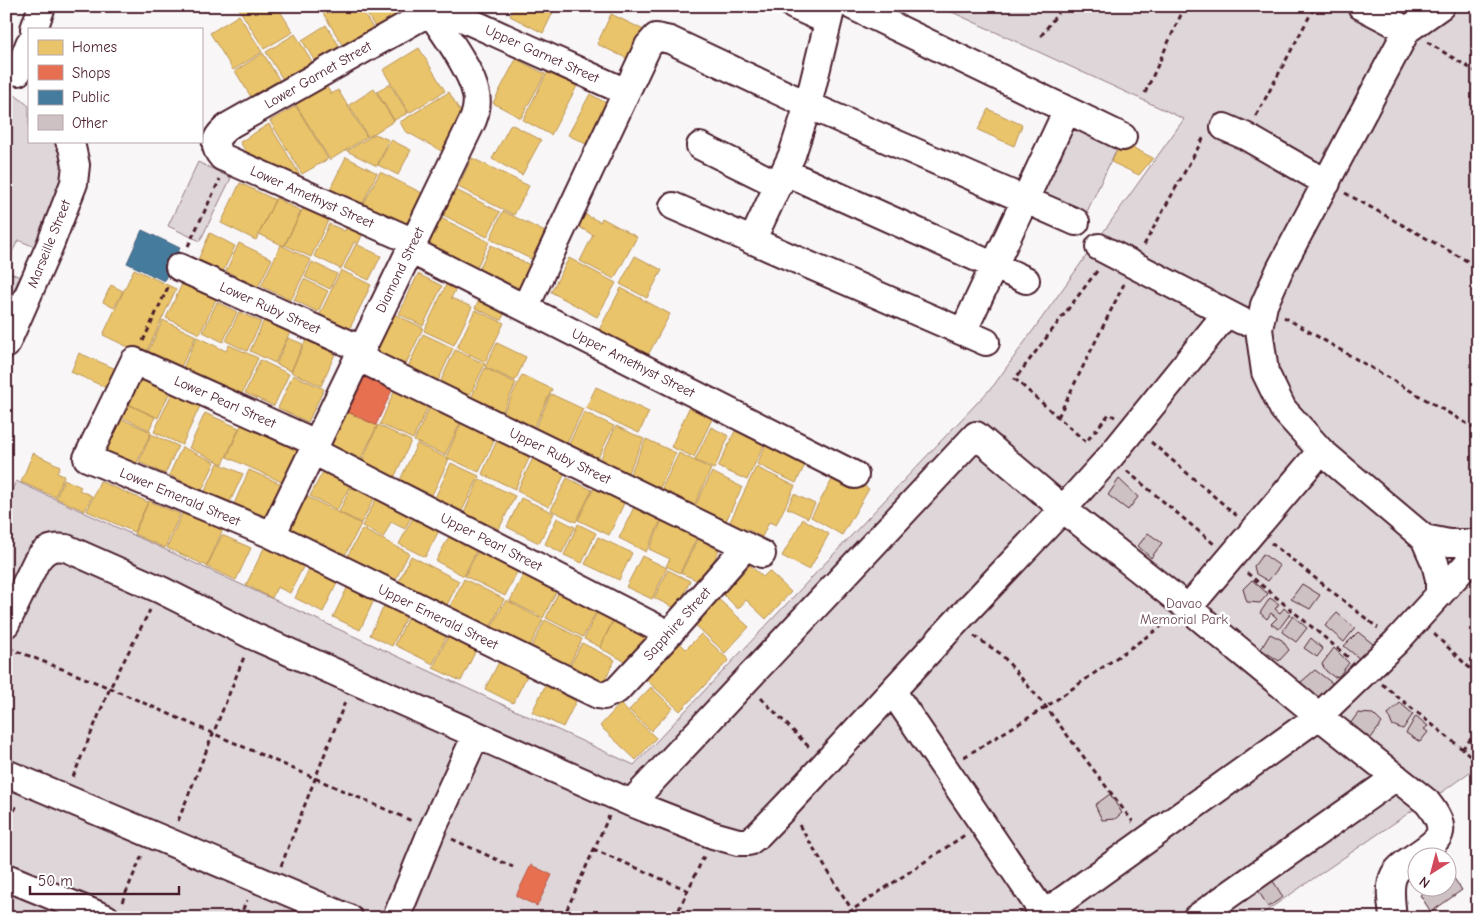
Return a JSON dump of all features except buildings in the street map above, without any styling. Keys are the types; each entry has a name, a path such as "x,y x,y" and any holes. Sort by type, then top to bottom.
{"street":[{"path":"34,28 42,6"},
{"path":"752,241 782,178 808,105 830,14 794,6"},
{"path":"852,6 1123,137"},
{"path":"1361,6 1407,30"},
{"path":"1439,594 1439,579 1435,563 1424,538 1321,451 1283,409 1265,372 1261,317 1280,269 1407,30 1441,6"},
{"name":"Upper Garnet Street","path":"428,9 441,10 453,14 626,92"},
{"name":"Lower Garnet Street","path":"222,153 219,135 230,125 428,9"},
{"name":"Diamond Street","path":"272,535 473,120 477,96 474,85 428,9"},
{"path":"525,308 651,40 656,37 663,37 808,105 1076,222"},
{"path":"18,74 28,47"},
{"path":"673,206 974,337 994,265 1067,110"},
{"path":"1234,132 1327,183"},
{"name":"Marseille Street","path":"6,345 50,245 74,183 76,165 70,142"},
{"path":"700,146 994,265 1026,280"},
{"name":"Lower Amethyst Street","path":"222,153 412,246"},
{"name":"Upper Amethyst Street","path":"412,246 525,308 855,475"},
{"path":"1105,250 1226,314 1261,317"},
{"name":"Lower Ruby Street","path":"174,276 359,353"},
{"path":"6,624 41,554 48,549 66,548 161,590 253,636 625,800 713,835 738,842 749,842 787,805 893,692 1110,457 1226,314"},
{"name":"Lower Pearl Street","path":"138,352 314,447"},
{"name":"Lower Emerald Street","path":"138,352 87,458 272,535"},
{"name":"Upper Ruby Street","path":"359,353 754,550"},
{"path":"625,800 744,681 976,435 1063,509 1427,802 1437,815 1441,823 1441,830 1431,846 1402,866 1394,874 1392,885 1393,918"},
{"name":"Upper Pearl Street","path":"314,447 669,634"},
{"path":"1188,608 1321,451"},
{"name":"Upper Emerald Street","path":"272,535 590,692 604,696"},
{"path":"1424,538 1449,542 1478,543"},
{"name":"Sapphire Street","path":"604,696 617,690 669,634 754,550"},
{"path":"893,692 982,823 1041,916 1319,716 1396,642 1478,552"},
{"path":"396,918 432,830 476,735"},
{"path":"6,773 349,918"},
{"path":"1196,918 1396,777"},
{"path":"6,877 113,914"}],"path":[{"path":"1042,36 1064,6"},
{"path":"1145,93 1185,6"},
{"path":"1234,132 1315,6"},
{"path":"1407,30 1478,73"},
{"path":"138,352 174,276 222,153"},
{"path":"1327,183 1478,267"},
{"path":"1105,250 1015,379 1086,442 1110,457 1366,672 1471,756"},
{"path":"1261,317 1478,430"},
{"path":"1086,442 1110,414 1134,428 1254,530 1396,642"},
{"path":"65,797 110,688 161,590"},
{"path":"945,769 1046,707 1188,608"},
{"path":"1418,618 1478,676"},
{"path":"956,622 1001,654 1046,707 1146,841"},
{"path":"113,914 160,838 212,733 253,636"},
{"path":"6,646 110,688 512,867"},
{"path":"1473,672 1478,667"},
{"path":"274,886 354,680"},
{"path":"744,681 825,764"},
{"path":"1462,749 1478,731"},
{"path":"562,918 593,849 625,800"},
{"path":"787,805 858,918"},
{"path":"840,918 982,823"},
{"path":"675,918 713,835"},
{"path":"593,849 688,890"}],"green space":[{"name":"Davao Memorial Park","path":"939,6 1478,6 1478,766 1256,918 6,918 6,503 16,481 634,765 994,385 1184,119"},
{"path":"6,88 28,105 28,142 59,142 66,155 63,191 35,247 18,240 6,265"},
{"path":"1068,123 1118,146 1084,218 1034,194"},
{"path":"198,162 231,178 200,241 168,226"},
{"path":"6,271 20,277 6,307"}]}
